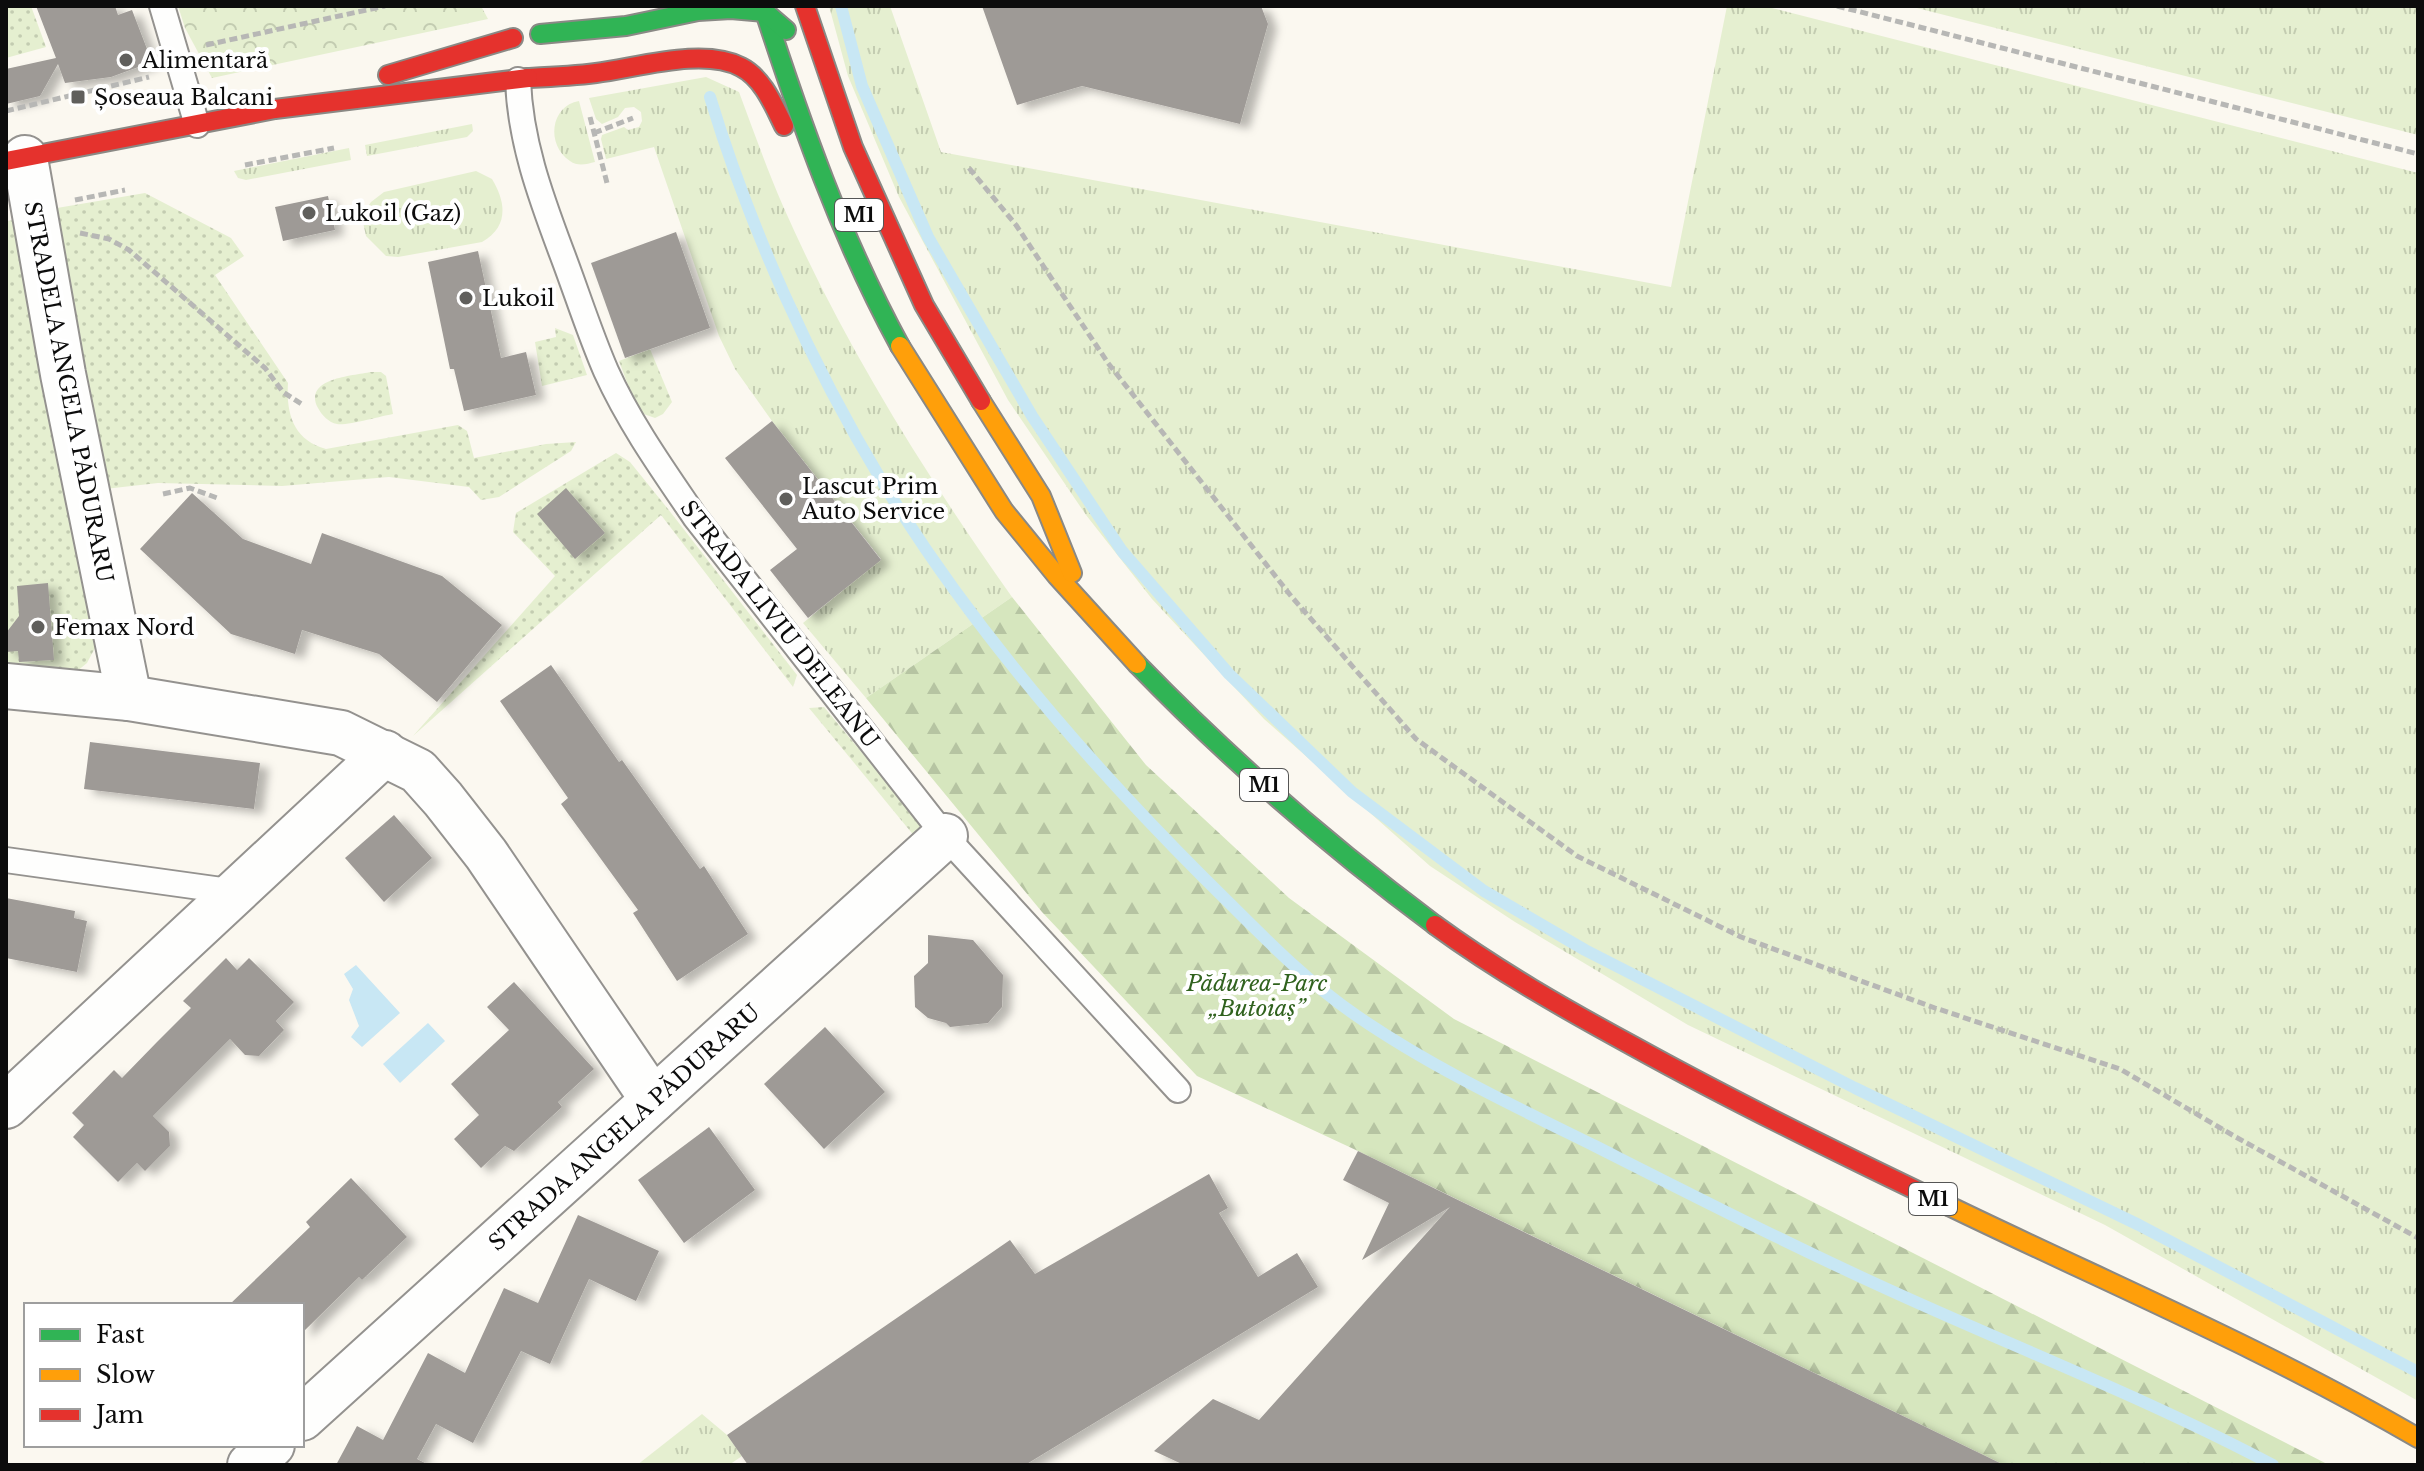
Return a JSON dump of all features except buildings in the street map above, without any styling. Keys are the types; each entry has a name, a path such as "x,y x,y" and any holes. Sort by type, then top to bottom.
{"main road":[{"path":"540,34 637,14 658,6"},
{"name":"M1","path":"805,6 853,147 888,229 924,305 1041,496 1087,609"},
{"path":"712,27 754,8"},
{"path":"275,109 513,38 626,26 698,11 754,8 780,23 793,39 798,54"},
{"name":"M1","path":"754,8 861,271 938,412 1006,514 1087,609 1153,680 1279,799 1458,942 1562,1007 1668,1066 1913,1189 2290,1368 2418,1438"},
{"path":"523,79 631,48"},
{"path":"16,159 275,109 682,61 720,60 742,67 757,81 775,107 790,142"},
{"path":"806,78 824,128"},
{"path":"859,306 895,372"},
{"name":"M1","path":"943,373 1087,609"},
{"name":"M1","path":"1007,542 1087,609"}],"street":[{"name":"STRADELA ANGELA PĂDURARU","path":"16,159 51,212 63,374 129,698"},
{"path":"6,686 129,698 341,733 418,771 486,854 653,1100"},
{"path":"6,1106 385,753"},
{"name":"STRADA ANGELA PĂDURARU","path":"304,1416 945,836"},
{"path":"250,1465 270,1447"}],"lane":[{"path":"162,6 197,125"},
{"name":"STRADA LIVIU DELEANU","path":"523,79 519,110 541,198 607,372 636,425 695,517 945,836 1178,1090"},
{"path":"6,860 236,892"}],"path":[{"path":"175,52 385,6"},
{"path":"1837,6 2418,154"},
{"path":"6,111 146,79 157,70"},
{"path":"587,108 607,183"},
{"path":"594,133 633,118"},
{"path":"969,168 1016,225 1108,363 1291,596 1416,739 1577,856 1741,937 1935,1008 2120,1069 2418,1238"},
{"path":"51,212 125,190"},
{"path":"51,212 129,250 265,368 283,392 303,405"},
{"path":"163,494 190,488 220,499"}],"green space":[{"path":"6,6 31,6 46,47 6,58"},
{"path":"178,6 481,6 488,19 212,78 185,28"},
{"path":"829,6 890,6 941,152 1671,287 1727,6 1764,6 2418,173 2418,1401 2105,1225 1688,1025 1515,922 1430,866 1264,719 1152,599 1086,515 1008,400 899,197 848,76"},
{"path":"1909,6 2418,6 2418,135"},
{"path":"706,77 739,92 783,206 859,358 917,456 1012,597 866,698 803,623 881,559 735,369 719,336 654,147 606,159 602,135 624,127 628,130 639,127 641,112 634,107 625,108 618,117 602,124 596,119 589,98"},
{"path":"579,101 595,162 582,164 573,163 562,154 555,136 557,118 562,110"},
{"path":"472,124 473,131 467,137 367,156 365,145"},
{"path":"349,148 351,160 246,180 238,178 234,171"},
{"path":"476,171 492,179 502,205 501,222 482,242 398,257 386,256 366,236 363,222 365,211 384,192"},
{"path":"145,193 231,238 244,256 215,275 288,383 290,415 299,432 315,445 326,449 458,425 467,431 474,458 546,444 576,442 571,451 499,497 481,500 469,487 389,477 282,486 158,483 105,489 53,221 57,208"},
{"path":"23,219 96,646 87,663 76,672 6,669 6,221"},
{"path":"555,328 573,335 587,375 542,386 535,342 556,337"},
{"path":"650,349 672,402 663,414 655,418 638,412 619,361"},
{"path":"381,372 386,376 393,414 342,424 331,422 323,415 315,398 323,384"},
{"path":"616,453 630,462 797,675 793,687 661,515 413,736 555,576 513,532 516,513"},
{"name":"Pădurea-Parc „Butoiaș”","path":"1012,597 1146,765 1289,898 1454,1019 2329,1465 2004,1465 1197,1076 1042,912 866,698"},
{"path":"824,707 927,831 920,843 809,708"},
{"path":"702,1414 727,1435 742,1456 729,1465 637,1465"}],"water":[{"path":"356,965 400,1013 362,1047 351,1037 359,1026 349,1000 353,989 344,974"},
{"path":"428,1023 445,1041 400,1083 383,1064"}],"waterway":[{"path":"841,6 862,86 928,237 1032,416 1122,551 1229,674 1352,792 1484,891 1585,950 1855,1088 2139,1225 2418,1372"},
{"path":"710,97 744,196 784,295 831,391 917,536 992,639 1074,739 1160,833 1297,968 1336,1001 1385,1035 1504,1101 1828,1262 2137,1399 2273,1465"}],"traffic: fast":[{"path":"763,6 841,222 900,346"},
{"path":"540,34 626,26 698,11 731,9 765,12 786,30"},
{"path":"1137,664 1207,734 1281,800 1435,925"}],"traffic: slow":[{"path":"900,346 1004,511 1057,576 1137,664"},
{"path":"981,401 1041,496 1072,573"},
{"path":"1949,1206 2245,1346 2418,1438"}],"traffic: jam":[{"path":"805,6 853,147 924,305 981,401"},
{"path":"388,75 513,38"},
{"path":"528,78 587,74 689,59 726,61 756,78 784,126"},
{"path":"6,161 275,109 528,78"},
{"path":"1435,925 1532,989 1633,1046 1949,1206"}],"place":[{"name":"Alimentară","path":"126,60"},
{"name":"Șoseaua Balcani","path":"78,97"},
{"name":"Lukoil (Gaz)","path":"309,213"},
{"name":"Lukoil","path":"466,298"},
{"name":"Lascut Prim Auto Service","path":"786,499"},
{"name":"Femax Nord","path":"38,627"}]}
